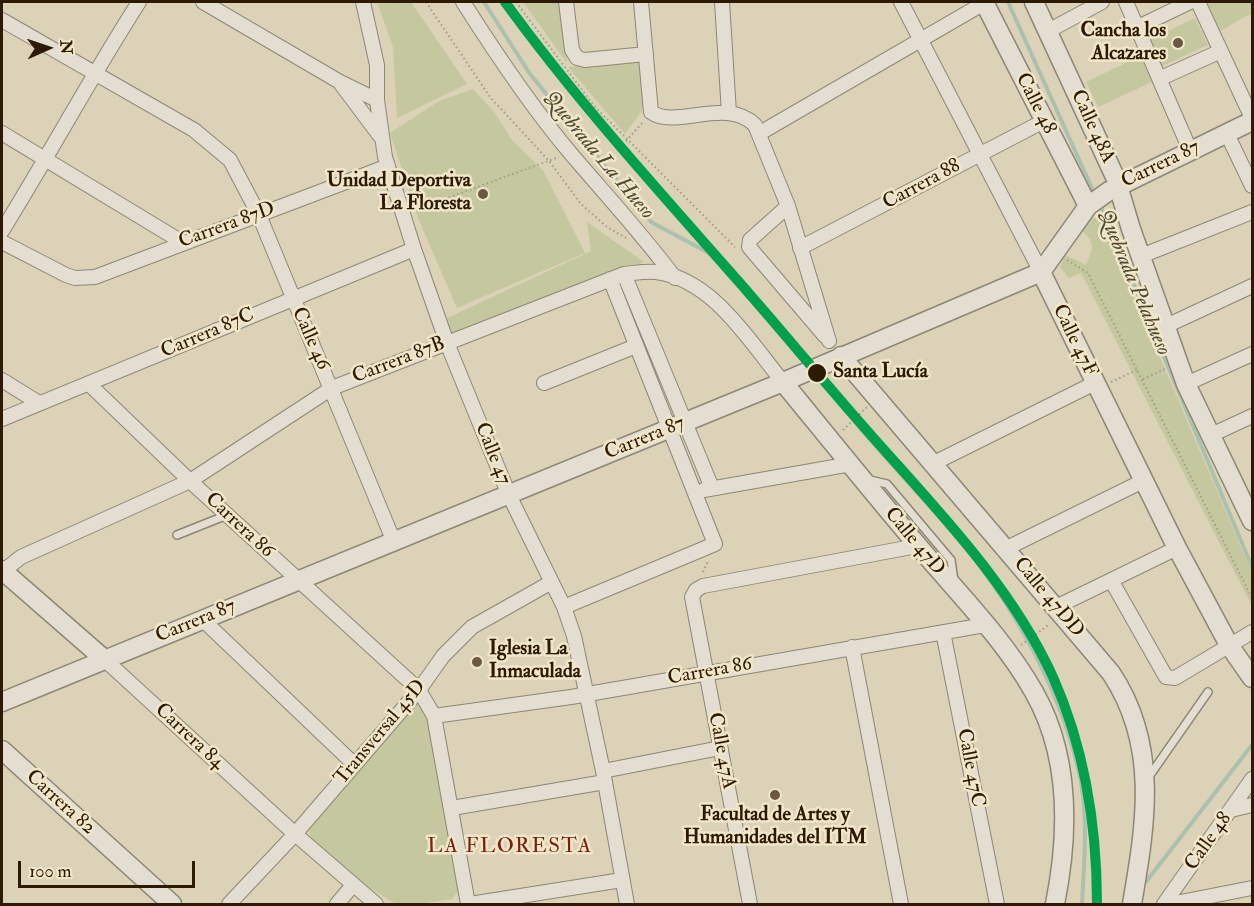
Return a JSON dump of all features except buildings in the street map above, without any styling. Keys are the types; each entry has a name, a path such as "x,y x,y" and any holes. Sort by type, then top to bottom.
{"street":[{"path":"2,231 47,159 94,72 139,2"},
{"path":"203,2 340,82 377,100"},
{"name":"Calle 47","path":"363,2 376,66 381,138 414,249 447,342 509,495 550,583 564,607 574,636 604,777 627,904"},
{"path":"464,2 490,45 570,153 634,225 675,278"},
{"path":"566,2 572,50 577,58 585,60 646,54"},
{"path":"641,2 651,112 663,116 729,113 722,2"},
{"name":"Calle 47F","path":"901,2 1041,272 1177,548 1229,645 1252,678"},
{"path":"760,134 920,38 985,2"},
{"name":"Calle 48","path":"985,2 1044,121 1091,204"},
{"name":"Calle 48A","path":"1034,2 1141,256 1186,384 1209,436 1252,521"},
{"path":"1048,31 1102,2"},
{"path":"1126,2 1161,78 1190,150"},
{"path":"1138,27 1190,2"},
{"path":"1198,2 1252,120"},
{"name":"Calle 46","path":"2,20 213,143 230,160 259,215 394,542"},
{"path":"1161,78 1221,51"},
{"path":"340,82 381,138"},
{"name":"Calle 47DD","path":"729,113 747,118 760,134 788,206 829,341"},
{"name":"Carrera 87","path":"2,702 783,382 1041,272 1091,204 1113,188 1252,120"},
{"name":"Carrera 88","path":"800,248 1044,121"},
{"path":"2,133 182,242"},
{"path":"1227,134 1252,186"},
{"name":"Carrera 87D","path":"2,242 66,275 85,278 104,275 182,242 388,166"},
{"path":"749,247 750,240 788,206"},
{"path":"1141,256 1252,212"},
{"name":"Calle 47DD","path":"749,247 1111,673 1128,702 1142,742 1147,780 1132,904"},
{"name":"Carrera 87C","path":"2,418 414,249"},
{"name":"Calle 47D","path":"624,274 646,271 675,278 705,293 722,309 985,625 1035,693 1059,760 1064,792 1064,848 1053,904"},
{"path":"564,607 715,544 624,274"},
{"name":"Carrera 87B","path":"2,571 21,557 190,481 332,388 624,274"},
{"path":"610,279 636,346 676,426 712,488"},
{"path":"1166,326 1252,286"},
{"path":"544,383 636,346"},
{"path":"1186,384 1252,354"},
{"path":"2,380 39,403"},
{"name":"Carrera 86","path":"88,384 418,690"},
{"path":"932,464 1096,386"},
{"path":"1209,436 1252,416"},
{"path":"696,491 856,471"},
{"path":"1005,549 1143,481"},
{"path":"694,593 703,586 917,546"},
{"path":"1056,607 1177,548"},
{"name":"Carrera 84","path":"2,571 104,659 295,834 376,904"},
{"path":"1111,580 1166,677 1174,678 1252,632"},
{"name":"Transversal 45D","path":"229,904 295,834 418,690 443,656 472,627 550,583"},
{"name":"Calle 47A","path":"694,593 706,672 750,904"},
{"path":"203,620 354,764"},
{"name":"Carrera 86","path":"434,716 587,694 985,625"},
{"name":"Calle 47C","path":"943,632 997,904"},
{"path":"852,647 901,904"},
{"path":"418,690 434,716 469,904 622,880"},
{"path":"452,808 604,777 720,748"},
{"name":"Carrera 82","path":"2,750 172,904"},
{"name":"Calle 48","path":"1164,904 1252,779"},
{"path":"1232,810 1252,805"},
{"path":"337,904 353,885"},
{"path":"1170,904 1252,888"}],"lane":[{"path":"856,471 887,484 951,560 954,589"},
{"path":"177,535 227,515"},
{"path":"1147,780 1208,692"}],"path":[{"path":"426,2 490,97 549,161 589,212 631,240"},
{"path":"516,2 584,93 626,141 742,253 749,247"},
{"path":"626,141 651,112"},
{"path":"403,214 570,153"},
{"path":"1059,255 1088,273 1252,598"},
{"path":"1142,380 1171,366"},
{"path":"1096,386 1137,370"},
{"path":"841,431 867,408"},
{"path":"694,593 715,544"},
{"path":"1014,649 1047,626"}],"green space":[{"path":"377,2 411,2 467,84 397,118 393,47"},
{"path":"523,2 559,2 567,63"},
{"path":"1207,2 1252,2 1252,13 1220,31"},
{"name":"Cancha los Alcazares","path":"1195,18 1208,45 1160,67 1148,41"},
{"path":"1140,56 1152,82 1098,107 1086,82"},
{"path":"640,60 644,108 625,134 568,67"},
{"name":"Unidad Deportiva La Floresta","path":"473,89 495,113 512,140 543,170 585,253 457,308 418,218 390,133 439,101"},
{"path":"1094,218 1101,219 1252,573 1252,606 1081,273 1069,278 1060,267 1065,255 1086,265 1092,246 1089,238 1081,230 1085,222"},
{"path":"587,222 644,262 451,334 447,318 591,251"},
{"path":"420,702 426,707 460,889 452,899 417,904 397,904 352,875 317,846 310,836 309,822 399,725 399,715 412,704"}],"waterway":[{"name":"Quebrada La Hueso","path":"484,2 530,74 651,222 709,253 761,312"},
{"name":"Quebrada Pelahueso","path":"1008,2 1095,195"},
{"name":"Quebrada Pelahueso","path":"1100,204 1252,567"},
{"name":"Quebrada La Hueso","path":"859,427 962,543 982,569 1019,625 1051,687 1074,750 1081,782 1085,827 1082,904"},
{"name":"Quebrada Pelahueso","path":"1142,887 1252,745"}],"transit line":[{"path":"505,2 532,39 649,180 941,514 1014,608 1053,677 1081,760 1092,817 1097,904"}],"place":[{"name":"Cancha los Alcazares","path":"1178,43"},
{"name":"Unidad Deportiva La Floresta","path":"483,194"},
{"name":"Santa Lucía","path":"817,373"},
{"name":"Iglesia La Inmaculada","path":"477,662"},
{"name":"Facultad de Artes y Humanidades del ITM","path":"775,795"}],"district":[{"name":"LA FLORESTA","path":"510,847"}]}
